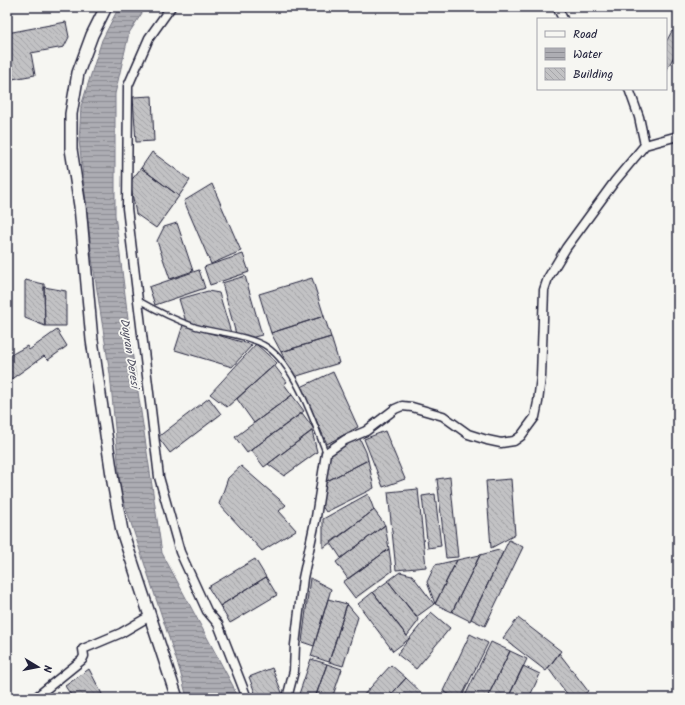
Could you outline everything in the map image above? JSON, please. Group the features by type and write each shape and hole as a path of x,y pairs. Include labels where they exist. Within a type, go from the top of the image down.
{"street":[{"path":"106,7 92,35 78,72 71,114 71,149 80,206 92,340 113,482 122,531 177,698"},
{"path":"171,7 150,38 128,86 127,208 159,477 180,552 207,611 218,624 247,698"},
{"path":"559,7 559,11 562,18"},
{"path":"628,90 639,117 644,145"},
{"path":"288,698 294,670 295,644 304,578 316,517 326,453 345,440 366,431 395,409 402,406 412,407 443,416 468,434 487,440 501,443 514,441 521,436 535,417 538,402 541,377 544,290 548,278 566,248 615,181 644,145 678,136"},
{"path":"35,698 82,660 84,656 83,649 121,633 150,616"}],"lane":[{"path":"138,300 162,314 197,327 249,340 266,346 294,380 307,405 326,453"}],"water":[{"name":"Doyran Deresi","path":"119,7 146,7 129,33 115,94 115,215 133,358 162,553 233,686 237,698 187,698 180,671 121,493 110,374 92,258 79,140 81,106 102,40"}],"building":[{"path":"66,22 69,37 64,47 31,53 35,75 7,80 7,33"},
{"path":"672,31 678,34 678,49 667,69 667,40"},
{"path":"152,96 154,141 136,142 133,97"},
{"path":"152,152 190,180 179,196 141,168"},
{"path":"141,168 179,196 156,228 136,214 130,182"},
{"path":"212,184 241,251 211,264 184,201"},
{"path":"177,223 193,271 170,279 157,241 164,227"},
{"path":"243,254 249,272 210,285 204,267"},
{"path":"199,270 205,288 155,305 149,287"},
{"path":"245,276 262,335 250,338 236,334 222,283"},
{"path":"312,278 324,316 271,333 259,294"},
{"path":"25,280 44,284 45,326 25,318"},
{"path":"44,287 66,291 66,326 45,326"},
{"path":"208,291 219,293 231,333 186,322 179,299"},
{"path":"324,316 331,337 281,352 271,333"},
{"path":"183,325 252,345 232,367 175,350"},
{"path":"57,330 67,346 48,360 44,356 10,380 7,376 7,357 27,346 29,350"},
{"path":"331,337 339,363 294,377 281,352"},
{"path":"256,344 277,363 227,407 210,394"},
{"path":"274,365 287,382 284,384 292,395 254,423 237,399"},
{"path":"333,372 358,427 327,444 301,387"},
{"path":"292,395 304,411 247,453 235,437"},
{"path":"209,398 221,414 170,453 158,437"},
{"path":"302,413 314,429 264,467 251,450"},
{"path":"312,431 317,452 284,476 268,464"},
{"path":"385,431 405,479 383,487 364,439"},
{"path":"359,437 368,460 325,482 328,457 334,451"},
{"path":"368,460 374,488 326,512 322,506 325,482"},
{"path":"241,466 286,505 279,511 296,530 262,551 219,504 228,478"},
{"path":"450,477 458,557 446,558 437,479"},
{"path":"511,479 515,535 491,548 486,481"},
{"path":"418,489 426,567 396,570 388,492"},
{"path":"368,494 374,510 323,548 323,519"},
{"path":"435,494 441,546 428,548 422,496"},
{"path":"374,510 385,525 341,558 331,543"},
{"path":"385,525 389,549 348,579 336,562"},
{"path":"509,540 523,547 485,626 471,619"},
{"path":"389,549 392,571 355,598 343,582"},
{"path":"499,550 503,552 470,621 452,612 480,555"},
{"path":"480,555 452,612 435,604 457,560"},
{"path":"255,559 266,577 220,606 208,587"},
{"path":"457,560 435,604 427,582 435,565"},
{"path":"400,572 412,575 434,604 416,617 388,581"},
{"path":"266,577 277,595 230,623 220,606"},
{"path":"310,578 331,589 314,646 302,642"},
{"path":"388,581 419,620 407,636 373,592"},
{"path":"373,592 409,639 393,651 358,604"},
{"path":"328,599 347,604 329,662 311,656"},
{"path":"347,604 358,617 343,666 329,662"},
{"path":"431,612 450,628 416,669 397,654"},
{"path":"518,618 561,651 546,671 503,638"},
{"path":"470,634 488,643 461,698 456,698 443,691"},
{"path":"491,642 510,651 487,698 464,698"},
{"path":"510,651 527,659 508,698 487,698"},
{"path":"559,653 588,691 580,698 570,698 548,668"},
{"path":"311,659 327,664 315,698 298,697"},
{"path":"327,664 342,669 332,698 315,698"},
{"path":"391,665 406,678 388,698 361,698"},
{"path":"523,666 540,674 529,698 508,698"},
{"path":"272,668 283,695 282,698 257,698 249,677"},
{"path":"89,669 104,698 73,698 65,686"},
{"path":"406,678 424,695 421,698 388,698"}]}
